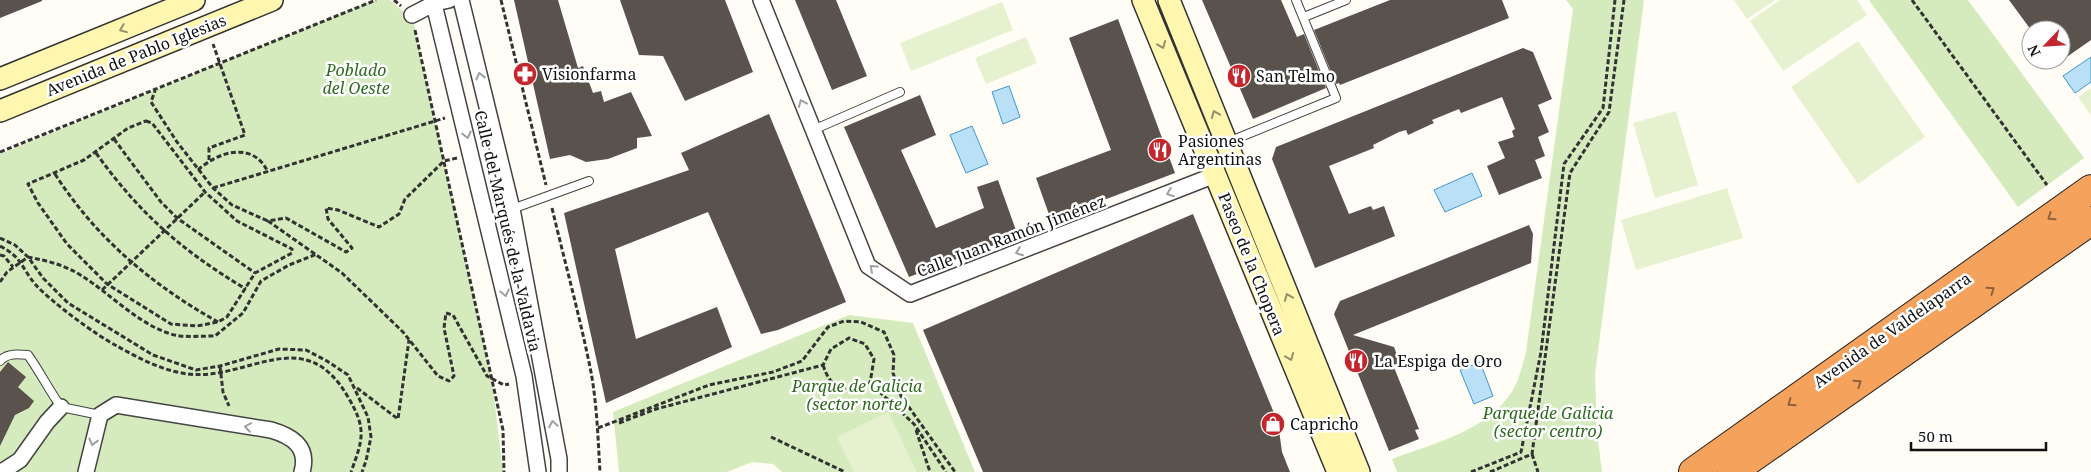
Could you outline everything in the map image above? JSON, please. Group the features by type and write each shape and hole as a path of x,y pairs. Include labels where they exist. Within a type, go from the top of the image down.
{"highway":[{"name":"Avenida de Valdelaparra","path":"1693,472 2091,189"},
{"name":"Avenida de Valdelaparra","path":"1732,472 2091,220"}],"main road":[{"name":"Avenida de Pablo Iglesias","path":"0,79 166,5 194,0"},
{"name":"Avenida de Pablo Iglesias","path":"0,111 272,0"},
{"name":"Paseo de la Chopera","path":"1143,0 1338,472"},
{"name":"Paseo de la Chopera","path":"1169,0 1359,472"}],"street":[{"name":"Calle del Marqués de la Valdavia","path":"461,0 512,209 546,383 559,459 559,472"},
{"name":"Calle Juan Ramón Jiménez","path":"761,0 868,266 910,294 1215,175"},
{"path":"412,15 439,1"},
{"name":"Calle del Marqués de la Valdavia","path":"439,1 462,113 526,382 538,472"},
{"path":"86,472 100,414 116,405 230,424 271,426 290,430 303,453 302,472"},
{"path":"0,471 20,460 47,422 61,407"}],"lane":[{"path":"1226,143 1336,98 1296,0"},
{"path":"1304,17 1346,0"},
{"path":"813,130 900,92"},
{"path":"512,209 589,181"},
{"path":"0,361 13,354 28,355 61,407 100,414"}],"path":[{"path":"0,152 376,0"},
{"path":"394,0 412,15 503,430 504,472"},
{"path":"501,0 564,254 591,375 598,428 600,472"},
{"path":"1471,472 1521,452 1541,352 1564,164 1603,108 1615,0"},
{"path":"1538,472 1532,454 1570,173 1609,112 1624,0"},
{"path":"1912,0 2046,185"},
{"path":"207,27 245,136 209,148 209,160"},
{"path":"157,87 151,102 198,170 213,188 232,205 268,221 317,254 354,284 410,340 438,376 449,381 454,376 444,328 446,313 453,315 487,376 492,381 504,385 526,382"},
{"path":"213,188 462,113"},
{"path":"292,249 236,221 205,192 152,123 146,121 128,128 96,153 55,174 28,184 67,244 107,284 171,324 197,326 218,322 227,317 255,273 292,253 292,249 302,244"},
{"path":"114,139 161,202 177,218 255,273"},
{"path":"198,170 209,160 227,152 248,154 263,162 268,172"},
{"path":"96,153 119,185 162,231 196,258 246,289"},
{"path":"268,221 286,218 346,252 352,248 328,219 326,208 338,210 379,228 399,214 406,199 444,161 472,154"},
{"path":"55,174 80,211 130,262 164,290 218,322"},
{"path":"102,290 205,192"},
{"path":"0,238 15,245 28,257 43,278 68,303 153,355 196,370 220,366 279,349 306,350 348,375 355,386 368,417 371,437 362,472"},
{"path":"0,246 14,252 36,284 115,346 158,366 188,374 221,372 276,357 297,358 316,364 340,384 360,418 361,446 350,472"},
{"path":"0,282 13,267 28,257 59,263 82,275 132,313 157,327 179,336 215,336 242,313 261,281 289,265 317,254"},
{"path":"0,255 4,256 13,267"},
{"path":"598,428 709,385 773,372 802,361 828,327 844,320 861,322 884,332 894,355 893,373 901,396 955,472"},
{"path":"850,338 865,344 874,359 870,382 858,392 841,389 828,380 823,365 831,348 850,338"},
{"path":"355,386 398,419 410,340"},
{"path":"620,423 656,409 823,365"},
{"path":"220,366 223,392 231,412 230,424"},
{"path":"870,382 914,424 946,472"},
{"path":"914,424 930,472"},
{"path":"771,437 845,472"},
{"path":"1490,472 1532,454"}],"green space":[{"name":"Poblado del Oeste","path":"374,0 390,0 413,20 492,380 503,472 0,472 0,154"},
{"name":"Parque de Galicia (sector centro)","path":"1566,0 1644,0 1595,374 1597,432 1602,472 1397,472 1392,459 1446,440 1480,423 1507,398 1517,382 1526,352 1573,9"},
{"path":"1734,0 1775,0 1747,19"},
{"path":"1780,0 1857,0 1867,15 1783,71 1750,21"},
{"path":"1869,0 1968,0 2084,158 2018,207"},
{"path":"1002,2 1013,30 911,71 900,43"},
{"path":"1026,37 1037,63 986,84 975,58"},
{"path":"1858,41 1925,137 1858,184 1791,87"},
{"path":"2091,88 2091,115 2078,97"},
{"path":"1676,111 1698,185 1655,198 1633,123"},
{"path":"1727,188 1743,238 1636,270 1621,220"},
{"name":"Parque de Galicia (sector norte)","path":"849,315 913,323 975,472 782,472 773,464 752,462 727,472 619,472 613,412"},
{"path":"888,412 917,472 854,472 837,437"}],"water":[{"path":"2091,57 2091,82 2075,93 2063,76"},
{"path":"1009,86 1020,117 1003,124 992,92"},
{"path":"972,126 988,164 966,173 950,135"},
{"path":"1472,173 1482,196 1445,212 1434,190"},
{"path":"1480,362 1493,396 1474,404 1460,370"}],"building":[{"path":"0,0 42,0 42,1 0,18"},
{"path":"514,0 558,0 578,68 583,66 593,93 601,91 604,102 631,92 652,136 637,138 637,148 608,159 586,162 570,155 550,159"},
{"path":"620,0 725,0 753,72 685,101 663,56 639,55"},
{"path":"795,0 836,0 867,76 832,90"},
{"path":"1202,0 1281,0 1297,37 1304,34 1326,88 1253,119"},
{"path":"1390,0 1502,0 1509,18 1340,85 1339,83 1336,84 1314,30"},
{"path":"2009,0 2091,0 2091,40 2071,54 2071,20 2024,20"},
{"path":"1118,19 1175,173 1051,220 1036,178 1111,150 1069,38"},
{"path":"1523,48 1533,52 1552,99 1538,105 1549,132 1538,137 1545,156 1535,160 1542,178 1499,195 1487,166 1505,158 1498,142 1514,137 1512,131 1515,129 1502,97 1461,113 1459,109 1432,120 1434,123 1408,135 1406,130 1399,132 1373,145 1374,148 1329,166 1349,214 1371,206 1373,210 1384,206 1395,236 1315,268 1272,159 1276,147"},
{"path":"920,95 936,135 901,150 936,228 984,208 977,187 998,180 1018,236 909,277 844,127"},
{"path":"769,114 846,302 778,330 761,334 708,212 615,249 636,339 717,307 732,347 606,403 564,213 689,170 681,153"},
{"path":"1193,214 1278,423 1282,452 1290,472 983,472 923,330"},
{"path":"1529,225 1533,234 1531,263 1353,335 1394,347 1400,363 1393,365 1419,429 1415,430 1419,439 1389,451 1334,314 1340,301"},
{"path":"8,362 26,377 18,387 34,401 29,408 15,415 0,446 0,372"}],"place":[{"name":"Visionfarma","path":"525,74"},
{"name":"San Telmo","path":"1239,76"},
{"name":"Pasiones Argentinas","path":"1160,150"},
{"name":"La Espiga de Oro","path":"1356,361"},
{"name":"Capricho","path":"1273,424"}]}
